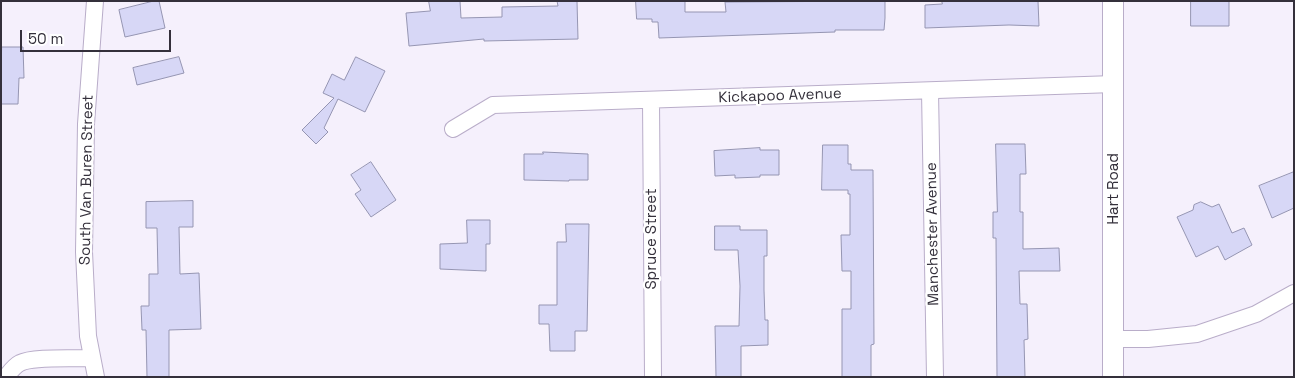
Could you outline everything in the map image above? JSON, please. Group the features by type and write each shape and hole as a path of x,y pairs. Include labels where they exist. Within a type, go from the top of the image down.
{"street":[{"name":"South Van Buren Street","path":"95,1 86,124 84,252 88,336 96,377"},
{"name":"Hart Road","path":"1113,1 1113,377"},
{"name":"Kickapoo Avenue","path":"453,129 493,105 1114,84"},
{"name":"Manchester Avenue","path":"930,91 935,377"},
{"name":"Spruce Street","path":"651,100 652,377"},
{"path":"1113,339 1148,339 1197,334 1256,314 1294,293"},
{"path":"6,377 20,362 92,358"}],"building":[{"path":"159,1 165,28 125,37 119,10"},
{"path":"429,1 460,1 461,18 502,17 502,7 558,6 557,1 577,1 578,39 484,41 484,39 409,46 406,13 430,11"},
{"path":"636,1 685,1 685,12 726,12 725,2 885,1 884,30 835,30 835,32 659,38 658,22 652,22 652,19 637,19"},
{"path":"942,1 1038,1 1039,26 1009,25 925,28 925,5 942,4"},
{"path":"1191,1 1229,1 1229,26 1191,26"},
{"path":"2,47 23,47 24,78 19,78 18,104 1,104"},
{"path":"179,57 184,73 137,85 133,68"},
{"path":"356,57 385,71 365,112 338,99 324,128 328,132 316,144 302,130 334,98 323,93 332,74 344,80"},
{"path":"996,144 1025,144 1026,174 1020,174 1020,212 1023,212 1023,249 1059,248 1060,271 1019,271 1020,304 1027,304 1028,339 1024,340 1025,377 997,377 996,238 993,238 993,212 997,212"},
{"path":"823,145 848,145 848,164 851,164 851,170 873,170 874,344 871,345 871,377 842,377 842,309 851,309 851,271 842,271 841,235 850,235 850,194 848,194 848,190 822,190"},
{"path":"760,148 760,150 779,150 779,175 735,178 735,175 715,176 714,151"},
{"path":"543,152 588,154 588,180 524,180 524,154 543,154"},
{"path":"371,162 396,200 371,217 355,194 361,190 351,175"},
{"path":"1294,172 1294,208 1272,218 1259,186"},
{"path":"193,201 193,227 179,227 180,274 199,273 201,329 169,330 169,377 147,377 146,330 142,330 141,306 149,306 149,274 158,274 157,228 146,228 146,202"},
{"path":"1201,202 1212,207 1219,204 1232,233 1244,228 1252,245 1225,260 1218,246 1196,257 1177,217 1193,210 1194,205"},
{"path":"467,220 490,220 490,244 486,244 486,271 440,269 440,244 467,243"},
{"path":"566,224 589,224 587,331 575,331 575,351 550,351 549,324 539,324 539,305 557,305 557,242 566,242"},
{"path":"715,226 740,226 740,230 767,230 767,256 764,256 764,290 765,320 768,320 768,345 741,346 741,377 716,377 715,326 739,326 740,286 738,250 715,250"}]}
